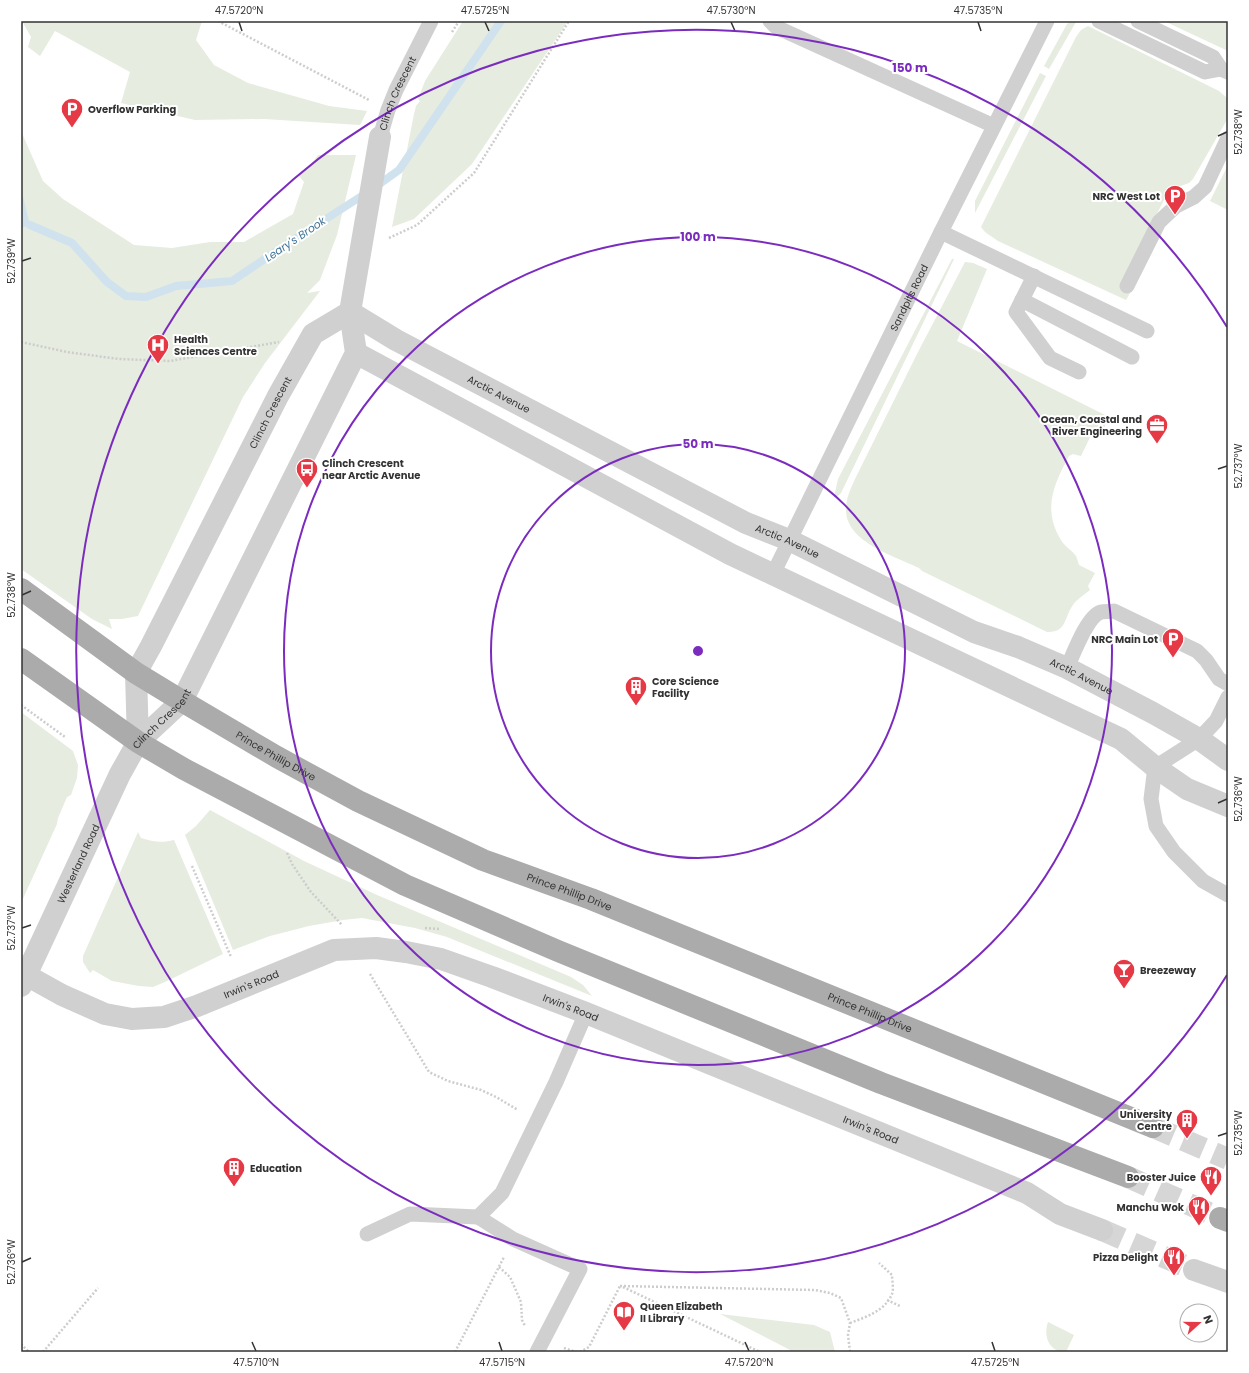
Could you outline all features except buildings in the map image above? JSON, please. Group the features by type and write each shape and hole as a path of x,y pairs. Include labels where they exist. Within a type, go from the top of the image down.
{"main road":[{"name":"Prince Phillip Drive","path":"21,589 136,673 277,757 358,801 482,860 591,899 1153,1127"},
{"path":"21,658 138,742 184,769 405,885 558,951 880,1083 1128,1177"}],"street":[{"name":"Clinch Crescent","path":"138,742 182,701 356,353 350,312 380,138"},
{"name":"Clinch Crescent","path":"138,742 136,673 278,396 313,334 350,312"},
{"name":"Arctic Avenue","path":"350,312 396,340 739,519 789,540 974,632 1018,647 1066,668 1153,713 1199,739 1228,760"},
{"path":"356,353 730,554 1121,739 1155,767 1187,789 1228,806"},
{"name":"Westerland Road","path":"24,981 120,774 138,742"},
{"name":"Irwin's Road","path":"24,981 105,1014 132,1019 164,1017 196,1006 334,950 376,948 441,959 586,1013 1027,1193 1060,1214 1102,1230"},
{"path":"1194,1270 1228,1282"}],"lane":[{"name":"Clinch Crescent","path":"380,138 388,110 396,90 431,21"},
{"path":"770,21 776,26 994,126"},
{"name":"Sandpits Road","path":"773,574 941,232 1047,21"},
{"path":"1099,21 1205,72 1225,71"},
{"path":"1138,21 1213,57 1225,71"},
{"path":"1127,286 1160,222 1176,206 1194,197 1205,187 1228,138"},
{"path":"941,232 1147,331"},
{"path":"1034,276 1016,312 1050,358 1079,372"},
{"path":"1022,300 1132,357"},
{"path":"1066,668 1092,618 1101,612 1114,611 1197,652 1206,660 1219,679 1228,684"},
{"path":"1228,697 1216,721 1199,739 1155,767 1151,799 1156,826 1174,852 1203,881 1228,895"},
{"path":"478,1217 502,1193 556,1082 586,1013"},
{"path":"367,1234 410,1214 478,1217 512,1239 580,1269 537,1352"}],"path":[{"path":"218,21 388,110"},
{"path":"385,239 417,225 474,172 569,21"},
{"path":"21,342 67,352 119,359 170,361 262,346 285,340"},
{"path":"21,705 64,737"},
{"path":"286,850 292,864 312,892 343,926"},
{"path":"192,866 231,956"},
{"path":"368,970 429,1072 448,1081 481,1090 496,1097 520,1112"},
{"path":"455,1352 512,1239"},
{"path":"850,1323 873,1315 892,1294 892,1275 879,1263"},
{"path":"620,1286 815,1290 830,1293 841,1298 850,1323 848,1335 850,1352"},
{"path":"580,1352 589,1347 620,1286"},
{"path":"620,1286 760,1352"},
{"path":"43,1352 98,1288"},
{"path":"888,1300 900,1306"},
{"path":"21,1344 29,1352"}],"shaded area":[{"path":"22,21 202,21 196,40 214,65 248,83 329,106 367,111 360,125 264,119 195,120 121,103 130,72 55,31 40,56 28,47 31,37"},
{"path":"463,21 568,21 472,164 414,219 392,227 414,114 416,106 420,101 418,99 425,81"},
{"path":"1164,21 1228,21 1228,51"},
{"path":"1070,22 1076,22 1049,69 1044,66 1067,24"},
{"path":"1088,26 1219,91 1228,100 1228,118 1193,179 1189,183 1172,189 1167,194 1122,283 1133,288 1126,300 998,241 985,232 981,227 1076,37 1081,30"},
{"path":"1040,73 1046,76 975,213 975,201"},
{"path":"21,131 43,181 63,199 134,245 172,248 210,242 244,242 293,214 304,182 299,176 310,166 318,155 356,155 337,235 320,280 307,293 320,291 265,363 243,397 138,616 122,619 109,619 112,629 92,619 21,569"},
{"path":"1228,165 1228,210 1210,201"},
{"path":"952,259 954,259 841,493 834,497 838,479"},
{"path":"965,262 973,263 987,269 957,341 1109,417 1101,435 1093,431 1081,456 1073,454 1069,456 1052,497 1052,518 1055,529 1066,547 1076,556 1079,565 1095,573 1088,586 1090,590 1075,603 1062,627 1053,632 1047,632 922,571 919,568 885,553 862,539 848,521 846,509 847,501 855,479 917,354"},
{"path":"21,712 73,751 78,765 77,778 71,795 67,797 57,824 21,903"},
{"path":"210,810 304,861 377,895 571,977 583,985 592,996 447,937 415,928 362,918 309,926 270,936 233,950 185,835 196,826"},
{"path":"138,832 141,838 158,842 174,840 223,954 153,987 112,981 93,970 90,973 83,962 83,956"},
{"path":"720,1314 814,1325 830,1332 835,1352 794,1352"},
{"path":"1048,1322 1074,1335 1066,1352 1055,1349 1049,1342 1046,1333"}],"water":[{"path":"21,189 30,225 21,228"}],"waterway":[{"name":"Leary's Brook","path":"30,225 72,243 107,282 126,296 146,297 176,286 232,281 399,170 501,21"}],"tunnel":[{"path":"1153,1127 1228,1159"},
{"path":"1128,1177 1220,1218"},
{"path":"1102,1230 1194,1270"}],"place":[{"name":"Overflow Parking","path":"72,128"},
{"name":"NRC West Lot","path":"1175,216"},
{"name":"Health Sciences Centre","path":"158,364"},
{"name":"Ocean, Coastal and River Engineering","path":"1157,444"},
{"name":"Clinch Crescent near Arctic Avenue","path":"307,488"},
{"name":"NRC Main Lot","path":"1173,658"},
{"name":"Core Science Facility","path":"636,706"},
{"name":"Breezeway","path":"1124,990"},
{"name":"University Centre","path":"1187,1140"},
{"name":"Education","path":"234,1188"},
{"name":"Booster Juice","path":"1211,1196"},
{"name":"Manchu Wok","path":"1199,1226"},
{"name":"Pizza Delight","path":"1174,1276"},
{"name":"Queen Elizabeth II Library","path":"624,1332"}]}
